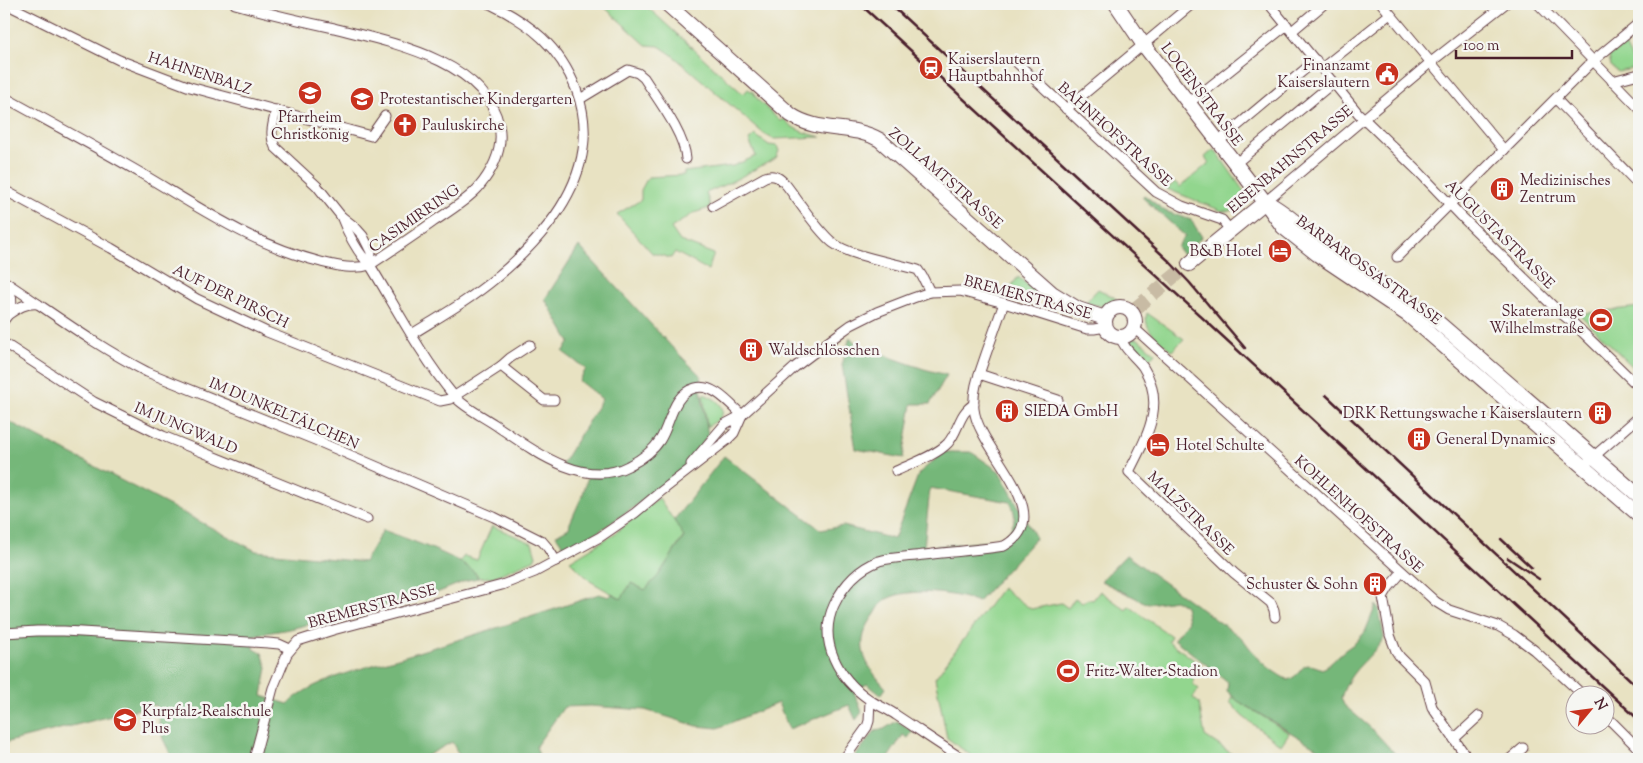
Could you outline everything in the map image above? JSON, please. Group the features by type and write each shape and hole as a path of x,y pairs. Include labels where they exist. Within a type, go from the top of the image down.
{"main road":[{"name":"ZOLLAMTSTRASSE","path":"667,4 791,115 810,124 861,131 880,140 1052,293 1106,323"},
{"name":"LOGENSTRASSE","path":"1116,4 1144,44 1265,202"},
{"name":"EISENBAHNSTRASSE","path":"1189,264 1265,202"},
{"name":"BARBAROSSASTRASSE","path":"1265,202 1283,227 1317,254 1408,315 1639,515"},
{"name":"BARBAROSSASTRASSE","path":"1265,202 1283,212 1328,249 1417,306 1639,496"},
{"path":"1230,230 1241,229 1258,220 1266,219 1283,227"},
{"path":"1116,307 1134,310 1133,327 1129,333 1120,336 1110,332 1106,323 1109,311 1116,307"}],"street":[{"name":"HAHNENBALZ","path":"6,4 119,60 190,87 371,136 386,116"},
{"name":"CASIMIRRING","path":"4,97 260,242 288,253 330,264 359,268 370,265 464,201 486,177 496,159 500,142 498,122 491,104 477,86 458,71 418,52 368,36 235,4"},
{"path":"412,334 454,308 496,278 525,251 555,215 566,198 576,179 583,154 584,123 580,98 565,66 554,50 536,31 490,4"},
{"path":"1066,109 1192,4"},
{"name":"AUGUSTASTRASSE","path":"1269,4 1364,118 1551,305 1573,323 1639,387"},
{"path":"1189,103 1324,4"},
{"path":"1382,4 1504,150"},
{"name":"EISENBAHNSTRASSE","path":"1265,202 1431,62 1505,4"},
{"path":"1538,4 1639,108"},
{"path":"1322,68 1390,14"},
{"path":"1397,257 1593,62 1639,23"},
{"path":"1218,142 1316,60"},
{"name":"BAHNHOFSTRASSE","path":"1015,61 1156,192 1182,206 1222,220 1230,230"},
{"path":"580,98 628,70 638,73 644,78 682,139 686,159"},
{"path":"1612,81 1639,74"},
{"path":"1235,164 1334,82"},
{"path":"1556,100 1639,185"},
{"path":"276,110 271,138 276,147 316,186 341,216 347,233 362,257 370,265 412,334 455,396 532,449 576,470 600,474 626,468 639,460 660,440 678,400 683,394 696,388 703,387 716,392 742,415"},
{"path":"713,206 765,177 774,176 781,179 822,232 834,244 849,251 918,270 930,292"},
{"name":"AUF DER PIRSCH","path":"4,190 111,248 197,298 267,332 440,401 447,401 455,396"},
{"path":"4,281 12,297 6,317"},
{"name":"IM DUNKELTÄLCHEN","path":"4,281 85,336 147,372 315,440 494,517 542,541 556,562"},
{"name":"BREMERSTRASSE","path":"687,471 725,424 742,415 795,368 851,325 890,306 930,292 960,291 1004,302 1087,328 1094,329 1106,323"},
{"path":"963,759 892,712 870,701 847,680 837,667 830,650 828,630 832,610 840,593 867,566 899,557 1004,546 1016,537 1022,528 1025,513 1023,504 1018,492 980,429 976,420 974,404 976,384 1004,302"},
{"path":"6,317 22,306 40,304"},
{"name":"KOHLENHOFSTRASSE","path":"1133,327 1436,602 1449,610 1498,626 1514,635 1534,650 1573,686"},
{"name":"MALZSTRASSE","path":"1120,336 1122,344 1144,369 1151,384 1154,398 1152,422 1128,472 1234,573 1271,603 1274,617"},
{"name":"IM JUNGWALD","path":"4,344 94,402 135,423 367,519"},
{"path":"455,396 530,345"},
{"path":"501,366 544,400 554,400"},
{"path":"980,374 1058,400"},
{"path":"896,471 933,453 946,444 953,435 966,409 974,404"},
{"name":"BREMERSTRASSE","path":"290,649 298,641 332,630 509,583 556,562 600,537 635,513 708,456 734,433 742,415"},
{"path":"1583,466 1639,417"},
{"path":"1402,572 1389,587 1383,598 1390,635 1400,657 1425,682 1432,707 1468,759"},
{"path":"4,633 38,630 101,633 280,644 290,649 273,688 254,759"},
{"path":"844,759 867,727 870,701"},
{"path":"1454,739 1479,716"},
{"path":"1616,726 1639,749"},
{"path":"1510,759 1523,748"}],"green space":[{"path":"601,4 644,4 743,94 748,89 780,121 784,119 796,129 821,137 773,139 764,134 671,54 659,46 646,45"},
{"path":"1625,45 1636,68 1618,72 1611,66 1609,56"},
{"path":"755,135 769,145 777,146 779,151 776,158 706,193 710,205 709,208 694,213 671,228 680,241 714,254 708,270 675,252 671,258 652,253 617,214 641,200 641,190 648,177 684,175 684,172 733,166 756,156 749,140"},
{"path":"1213,150 1216,151 1245,193 1245,202 1235,210 1222,211 1167,189 1175,182 1180,187 1209,163 1205,157"},
{"path":"1144,195 1165,211 1191,220 1202,237 1183,255 1177,247 1185,236 1142,197"},
{"path":"579,246 701,376 701,391 708,435 688,464 633,508 589,538 571,547 564,547 556,535 569,528 588,476 561,466 602,399 579,381 586,369 563,352 570,342 545,299"},
{"path":"1018,277 1034,290 1033,298 1028,301 1006,293"},
{"path":"1098,289 1117,300 1103,306 1085,303"},
{"path":"1639,307 1639,373 1579,314"},
{"path":"1147,313 1184,339 1172,351 1150,330 1147,325"},
{"path":"850,337 858,346 947,375 930,404 912,404 903,458 856,449 842,365"},
{"path":"1138,339 1155,353 1147,362 1130,344 1130,340"},
{"path":"703,394 718,402 723,413 721,417 707,427"},
{"path":"4,419 256,551 364,562 383,530 451,557 473,571 478,578 439,592 290,629 254,635 254,649 262,653 267,667 262,696 288,704 314,686 349,672 403,657 599,594 609,597 612,594 621,599 631,583 645,590 658,576 684,537 674,520 724,456 821,530 843,526 894,539 919,473 944,452 971,452 999,471 1036,538 978,602 957,596 919,592 896,595 883,601 868,625 863,644 867,662 886,688 881,695 867,684 854,692 862,712 856,720 849,705 789,729 778,703 718,728 697,726 645,710 590,706 564,707 536,746 540,759 461,759 452,742 421,759 173,759 163,739 155,705 4,743","holes":["930,488 1010,502 1013,508 1014,522 1003,540 924,547"]},
{"path":"659,498 684,536 658,576 645,590 631,583 621,599 590,581 570,561 614,534"},
{"path":"492,526 532,543 536,556 534,560 493,577 478,578 477,574 460,561 464,556 477,560"},
{"path":"1126,555 1243,639 1262,662 1288,680 1298,674 1305,666 1324,668 1355,643 1365,632 1376,605 1379,609 1384,638 1349,679 1341,698 1344,705 1372,729 1400,759 1335,759 1238,701 1227,691 1228,682 1174,639 1188,621 1185,606 1175,600 1148,604 1101,581"},
{"name":"Fritz-Walter-Stadion","path":"1002,588 1031,609 1061,603 1068,608 1075,598 1082,603 1088,599 1093,600 1100,591 1126,610 1129,606 1171,636 1168,641 1201,665 1192,676 1193,684 1199,689 1193,698 1199,703 1205,736 1235,756 1233,759 976,759 947,738 935,678"},
{"path":"1232,696 1289,733 1281,745 1242,716 1230,702"},
{"path":"897,721 913,731 908,738 903,735 887,759 853,759 875,731 884,729"}],"tunnel":[{"path":"1136,308 1189,264"}],"railway":[{"path":"860,4 1639,720"},
{"path":"890,4 1169,261 1245,348"},
{"path":"1326,395 1639,688"},
{"path":"1501,539 1532,568"},
{"path":"1508,558 1539,579"}],"place":[{"name":"Kaiserslautern Hauptbahnhof","path":"931,68"},
{"name":"Finanzamt Kaiserslautern","path":"1387,74"},
{"name":"Pfarrheim Christkönig","path":"310,93"},
{"name":"Protestantischer Kindergarten","path":"362,99"},
{"name":"Pauluskirche","path":"405,125"},
{"name":"Medizinisches Zentrum","path":"1502,189"},
{"name":"B&B Hotel","path":"1280,251"},
{"name":"Skateranlage Wilhelmstraße","path":"1601,320"},
{"name":"Waldschlösschen","path":"751,350"},
{"name":"SIEDA GmbH","path":"1007,411"},
{"name":"DRK Rettungswache 1 Kaiserslautern","path":"1600,413"},
{"name":"General Dynamics","path":"1419,439"},
{"name":"Hotel Schulte","path":"1158,445"},
{"name":"Schuster & Sohn","path":"1375,584"},
{"name":"Fritz-Walter-Stadion","path":"1068,671"},
{"name":"Kurpfalz-Realschule Plus","path":"125,720"}]}
